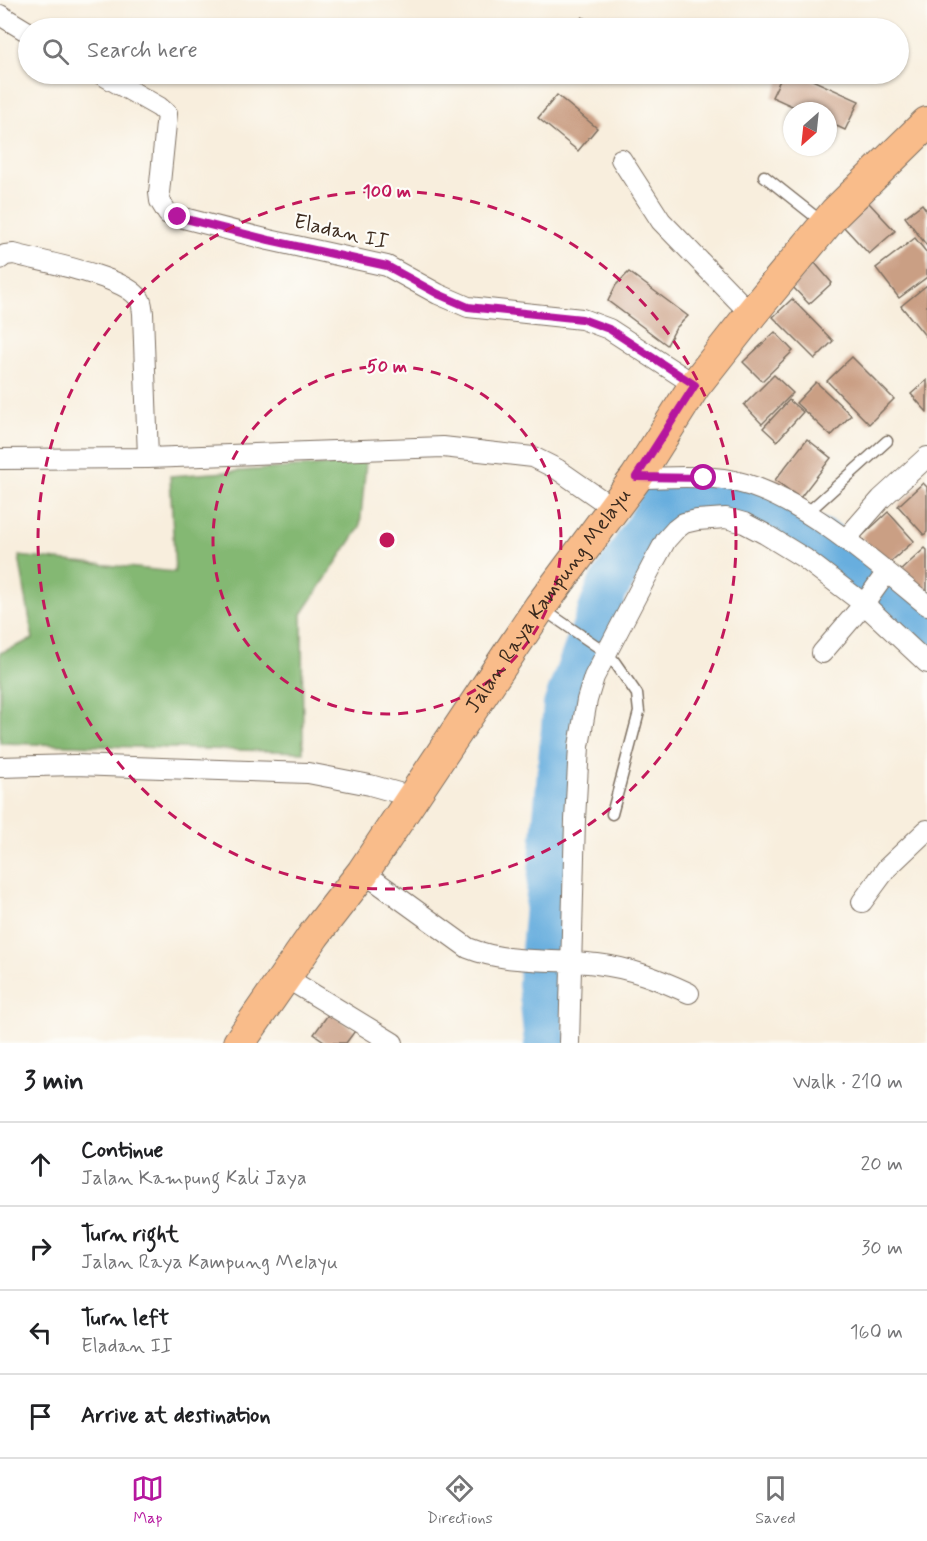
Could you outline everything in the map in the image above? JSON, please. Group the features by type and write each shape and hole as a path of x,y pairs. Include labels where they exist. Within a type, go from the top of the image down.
{"main road":[{"name":"Jalan Raya Kampung Melayu","path":"239,1043 314,935 363,872 413,797 551,615 613,508 636,477 695,385 825,224 927,123"}],"street":[{"path":"0,15 18,26"},
{"name":"Eladan II","path":"119,84 167,114 159,193 160,201 168,214 269,240 387,266 438,294 468,307 582,319 609,329 695,385"},
{"path":"621,159 661,221 751,314"},
{"path":"0,260 6,255 14,254 104,278 130,289 139,297 143,313 148,458"},
{"path":"0,459 148,458 443,447 533,457 544,461 613,508"},
{"path":"846,539 882,499 927,457"},
{"path":"636,477 722,478 764,491 807,513 846,539 874,591 927,663"},
{"path":"569,1043 568,962 575,820 579,746 587,699 604,652 666,540 684,523 726,518 751,527 804,558 874,591 927,605"},
{"path":"822,653 874,591"},
{"path":"0,767 75,765 308,773 370,785 413,797"},
{"path":"862,902 887,868 927,830"},
{"path":"363,872 468,948 484,954 534,961 597,964 644,973 689,993"},
{"path":"285,977 393,1043"}],"lane":[{"path":"764,176 825,224"},
{"path":"807,513 887,441"},
{"path":"551,615 614,661 637,694 639,712 612,814"}],"green space":[{"path":"366,462 360,527 302,614 303,752 0,743 0,653 33,639 19,556 175,572 170,476"}],"building":[{"path":"778,84 821,84 859,101 845,130 837,126 837,102 783,102 772,97"},
{"path":"557,95 597,128 578,151 538,118"},
{"path":"869,203 895,231 869,254 843,226"},
{"path":"922,204 927,211 927,246 905,217"},
{"path":"915,238 927,253 927,277 899,298 876,268"},
{"path":"815,263 832,283 809,304 791,285"},
{"path":"629,272 688,316 676,328 667,345 608,301 616,285"},
{"path":"927,285 927,338 901,306"},
{"path":"792,299 833,341 815,359 773,317"},
{"path":"775,332 793,351 762,381 743,362"},
{"path":"852,357 894,399 869,424 827,381"},
{"path":"774,375 793,393 762,424 744,405"},
{"path":"927,380 927,412 911,394"},
{"path":"816,382 851,415 831,436 796,403"},
{"path":"789,400 803,412 777,441 763,428"},
{"path":"807,439 831,458 800,498 775,480"},
{"path":"923,483 927,487 927,532 924,535 898,506"},
{"path":"888,512 914,541 887,565 861,537"},
{"path":"925,548 927,550 927,602 899,572"},
{"path":"330,1012 355,1031 346,1043 327,1043 314,1034"}],"waterway":[{"path":"545,1043 539,984 564,706 607,589 662,502 708,493 827,542 927,635"}],"route":[{"path":"178,217 387,266 438,294 468,307 582,319 609,329 695,385 636,477 704,478"}]}
